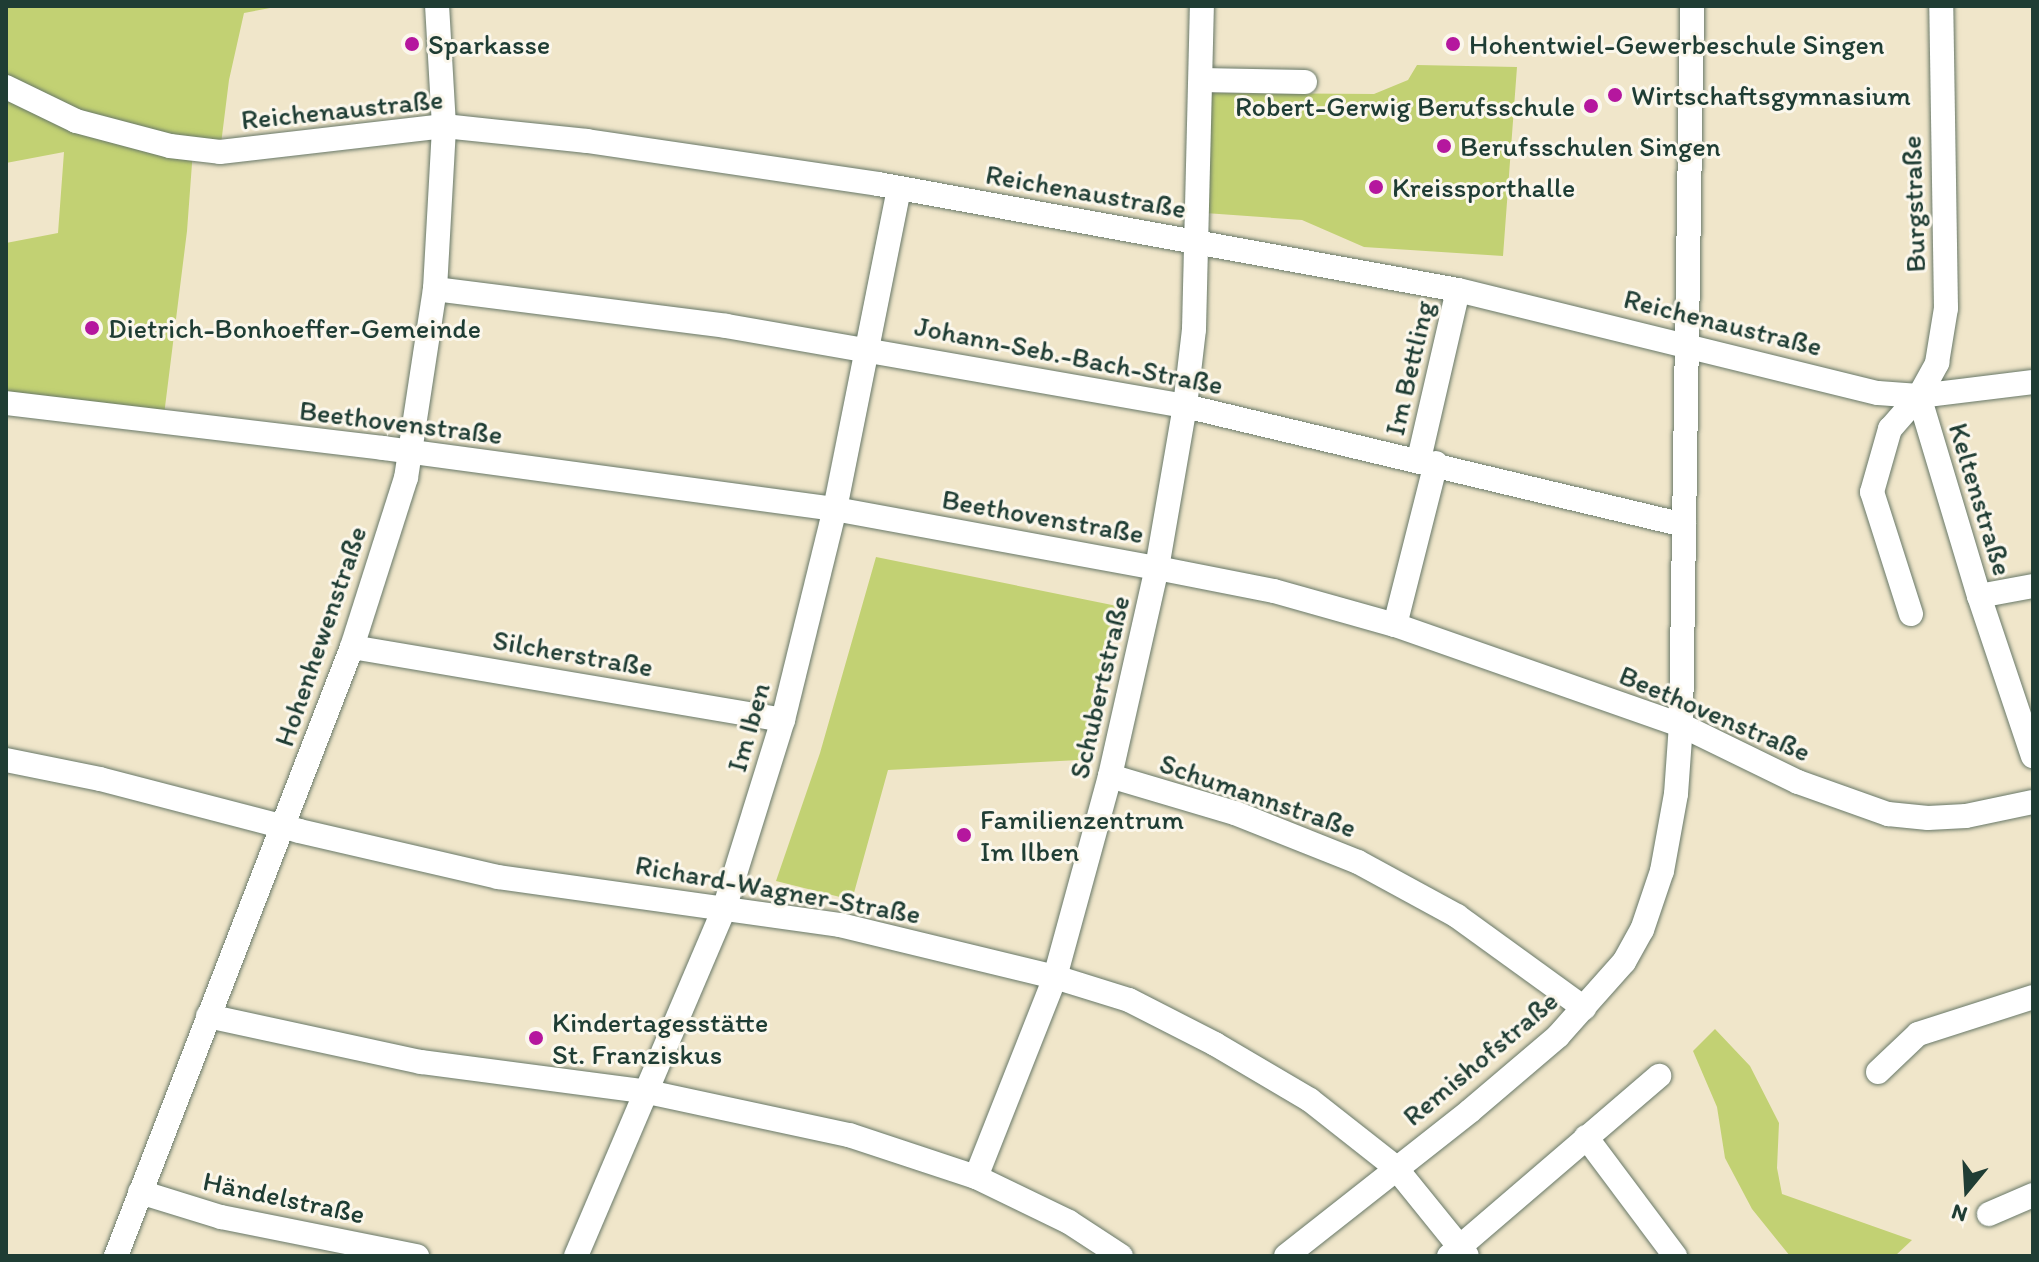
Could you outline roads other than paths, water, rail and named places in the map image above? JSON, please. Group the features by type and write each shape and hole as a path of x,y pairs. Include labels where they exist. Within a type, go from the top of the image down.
{"street":[{"name":"Hohenhewenstraße","path":"116,1256 352,647 412,452 435,289 444,126 437,6"},
{"name":"Schubertstraße","path":"976,1177 1055,977 1110,776 1157,568 1185,406 1194,329 1202,6"},
{"name":"Remishofstraße","path":"1286,1256 1395,1167 1470,1111 1558,1036 1624,962 1653,899 1662,871 1676,794 1681,725 1692,6"},
{"name":"Burgstraße","path":"1919,396 1937,363 1946,308 1941,6"},
{"path":"1201,80 1305,82"},
{"name":"Reichenaustraße","path":"6,87 44,108 96,127 170,146 220,152 444,126 600,142 899,189 1458,290 1878,393 1919,396 2033,382"},
{"name":"Im Iben","path":"576,1256 725,906 783,720 835,509 899,189"},
{"name":"Johann-Seb.-Bach-Straße","path":"435,289 726,326 1185,406 1427,461 1684,525"},
{"name":"Im Bettling","path":"1395,625 1458,290"},
{"path":"1911,614 1872,492 1890,429 1919,396"},
{"name":"Keltenstraße","path":"1919,396 1979,596 2033,756"},
{"name":"Beethovenstraße","path":"6,403 412,452 835,509 1274,591 1395,625 1681,725 1798,782 1888,814 1928,818 1966,816 2033,802"},
{"path":"1979,596 2033,586"},
{"name":"Silcherstraße","path":"352,647 783,720"},
{"name":"Richard-Wagner-Straße","path":"6,760 100,779 283,827 498,877 725,906 840,925 1055,977 1129,1000 1215,1044 1310,1100 1395,1167 1458,1253"},
{"name":"Schumannstraße","path":"1110,776 1235,813 1358,862 1457,916 1584,1008"},
{"path":"1878,1072 1918,1034 2033,997"},
{"path":"208,1016 421,1062 648,1092 849,1135 976,1177 1069,1222 1121,1256"},
{"path":"1458,1253 1586,1137 1659,1076"},
{"path":"1586,1137 1675,1256"},
{"name":"Händelstraße","path":"140,1192 221,1217 417,1256"},
{"path":"1989,1214 2033,1195"}],"place":[{"name":"Sparkasse","path":"412,44"},
{"name":"Hohentwiel-Gewerbeschule Singen","path":"1453,44"},
{"name":"Wirtschaftsgymnasium","path":"1615,95"},
{"name":"Robert-Gerwig Berufsschule","path":"1591,106"},
{"name":"Berufsschulen Singen","path":"1444,146"},
{"name":"Kreissporthalle","path":"1376,187"},
{"name":"Dietrich-Bonhoeffer-Gemeinde","path":"92,328"},
{"name":"Familienzentrum Im Ilben","path":"964,835"},
{"name":"Kindertagesstätte St. Franziskus","path":"536,1038"}]}
